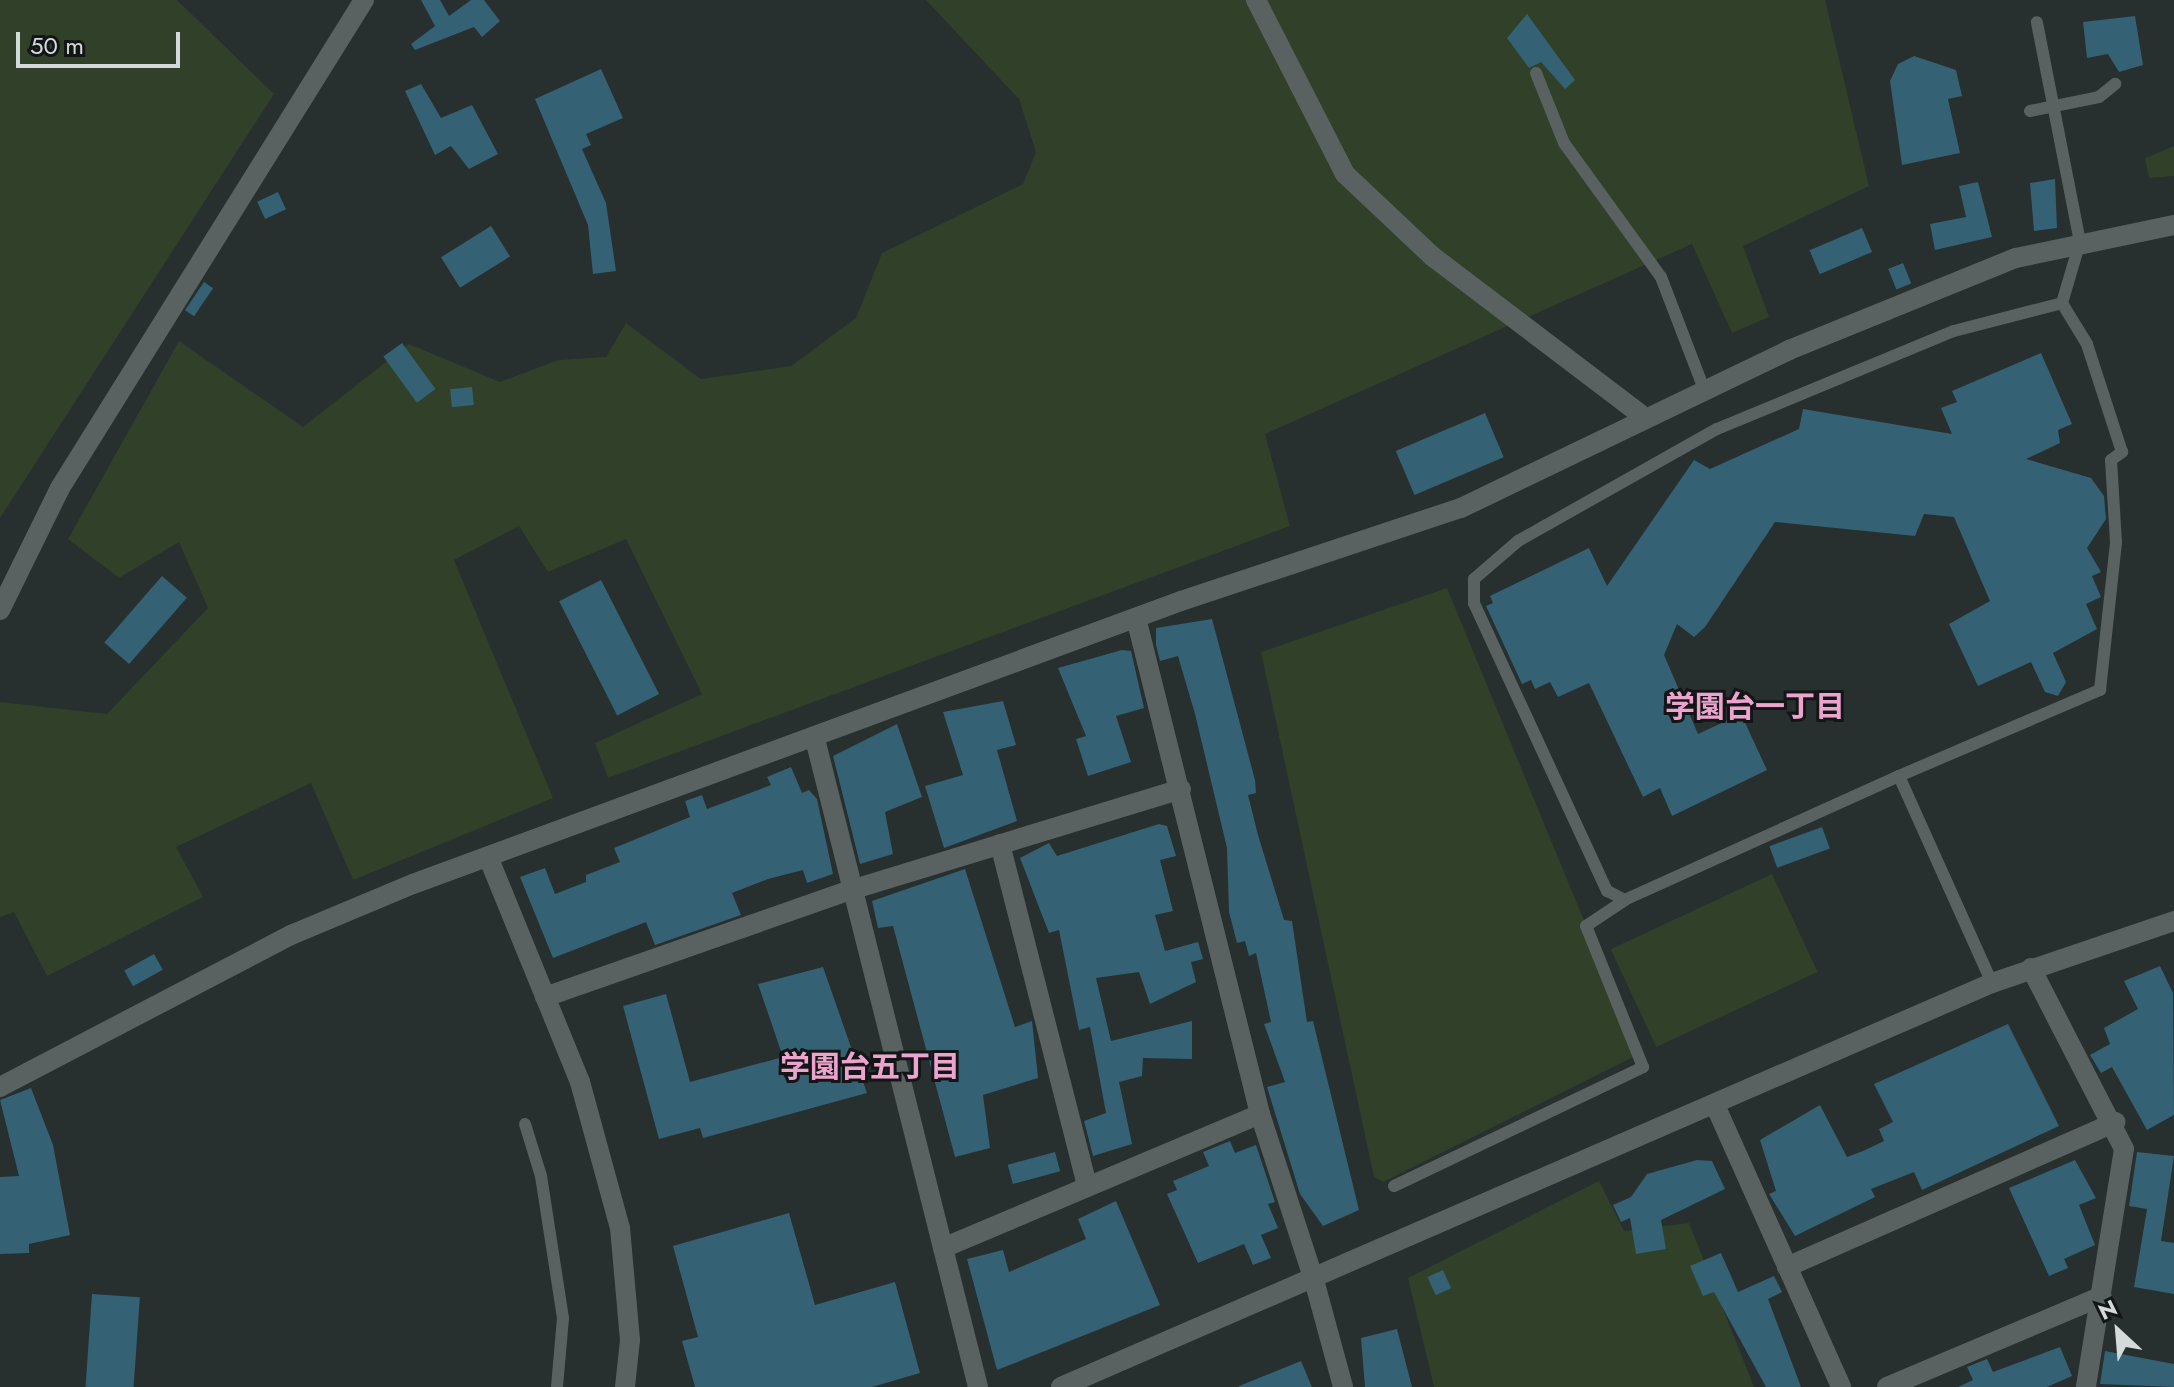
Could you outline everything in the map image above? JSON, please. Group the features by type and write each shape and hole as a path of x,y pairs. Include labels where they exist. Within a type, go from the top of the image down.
{"street":[{"path":"0,610 60,488 364,0"},
{"path":"1256,0 1345,174 1432,256 1643,416"},
{"path":"0,1087 291,935 1136,618 1461,508 1643,416 2016,258 2080,242 2174,225"},
{"path":"1136,618 1260,1114 1314,1280 1343,1387"},
{"path":"815,739 978,1387"},
{"path":"545,997 851,890 1181,789"},
{"path":"1000,844 1087,1186"},
{"path":"489,859 580,1082 620,1228 630,1340 625,1387"},
{"path":"1061,1387 1314,1280 1992,983 2174,921"},
{"path":"2031,968 2115,1122 2124,1149 2086,1387"},
{"path":"1715,1105 1841,1387"},
{"path":"943,1248 1260,1114"},
{"path":"1787,1267 2115,1122"},
{"path":"1887,1387 2102,1296"}],"lane":[{"path":"1394,1186 1643,1067 1586,926 1625,900 1899,776 2100,690 2116,542 2111,460 2122,452 2087,344 2062,303 2080,242 2037,22"},
{"path":"1536,73 1564,143 1661,277 1704,389"},
{"path":"2030,111 2099,97 2115,84"},
{"path":"1625,900 1607,891 1474,603 1484,564 1717,429 1954,331 2062,303"},
{"path":"1899,776 1992,983"},
{"path":"525,1124 541,1176 563,1318 557,1387"}],"green space":[{"path":"0,0 177,0 274,94 0,518"},
{"path":"926,0 1825,0 1869,186 1743,246 1769,317 1732,333 1692,244 1265,434 1290,526 608,778 595,743 702,694 626,539 548,572 519,526 454,560 553,798 353,880 311,783 176,847 203,897 47,976 14,912 0,917 0,702 107,714 208,608 179,542 119,578 68,539 179,341 303,427 409,344 500,382 558,360 606,357 626,323 701,379 791,366 856,318 882,253 1023,184 1036,152 1019,99"},
{"path":"2174,146 2174,176 2149,178 2145,158"},
{"path":"1447,588 1639,1054 1383,1182 1374,1177 1261,652"},
{"path":"1772,874 1818,972 1656,1047 1611,949"},
{"path":"1599,1181 1624,1231 1689,1223 1754,1387 1434,1387 1408,1278"}],"building":[{"path":"421,0 440,0 449,16 471,0 484,0 500,21 482,37 474,27 415,50 411,44 435,26"},
{"path":"1527,14 1575,80 1565,89 1541,62 1529,68 1507,38"},
{"path":"2135,16 2143,65 2119,72 2108,54 2087,58 2083,22"},
{"path":"1914,56 1956,70 1962,96 1948,99 1960,153 1902,165 1890,81 1898,64"},
{"path":"601,69 623,118 586,134 591,145 582,149 606,203 616,271 593,274 588,225 535,99"},
{"path":"421,84 441,118 472,105 498,154 469,169 451,146 435,155 405,91"},
{"path":"2055,179 2057,228 2034,231 2030,183"},
{"path":"1978,182 1992,237 1935,250 1930,224 1966,217 1959,186"},
{"path":"278,192 286,209 265,219 257,202"},
{"path":"491,226 510,257 460,288 441,257"},
{"path":"1862,228 1872,252 1820,274 1810,250"},
{"path":"1903,263 1911,283 1896,289 1888,269"},
{"path":"204,282 213,288 194,316 185,310"},
{"path":"402,343 436,389 417,403 383,357"},
{"path":"2041,353 2072,424 2058,430 2060,443 2026,459 2091,478 2104,496 2106,519 2087,548 2101,572 2092,576 2101,597 2086,604 2097,629 2053,653 2066,682 2058,696 2045,692 2031,662 1978,686 1949,624 1990,601 1954,517 1924,514 1915,536 1775,522 1705,627 1694,637 1677,624 1664,655 1698,734 1741,714 1767,770 1672,816 1660,788 1643,797 1589,683 1558,697 1550,682 1535,689 1531,680 1522,684 1486,606 1493,603 1490,596 1589,548 1607,586 1694,460 1710,469 1799,429 1803,409 1952,434 1941,408 1957,402 1952,391"},
{"path":"472,387 474,405 452,407 450,389"},
{"path":"1485,413 1504,457 1414,495 1396,451"},
{"path":"162,576 187,598 129,664 104,642"},
{"path":"601,580 659,694 617,715 559,601"},
{"path":"1212,619 1255,780 1256,793 1248,795 1284,920 1292,921 1307,1022 1313,1021 1359,1210 1323,1226 1300,1194 1267,1087 1285,1082 1264,1024 1271,1022 1256,953 1249,956 1245,941 1237,943 1229,912 1227,848 1195,714 1178,656 1160,661 1156,645 1156,628"},
{"path":"1122,650 1131,651 1144,708 1116,716 1131,762 1088,776 1076,739 1086,736 1058,668"},
{"path":"1003,701 1016,745 997,750 1017,821 944,848 925,786 963,775 943,712"},
{"path":"897,724 922,797 885,812 893,854 860,864 833,756"},
{"path":"791,767 802,793 809,790 817,799 833,874 807,883 803,870 732,893 741,915 655,945 646,922 553,958 520,877 545,868 555,894 586,882 586,875 620,862 614,848 690,817 685,801 702,795 707,809 771,785 767,777"},
{"path":"1159,824 1167,826 1176,856 1160,860 1173,911 1155,915 1165,951 1198,942 1203,959 1191,962 1196,982 1150,1004 1139,972 1096,978 1111,1041 1192,1021 1192,1059 1143,1058 1142,1076 1119,1082 1132,1144 1093,1156 1084,1121 1106,1113 1090,1027 1079,1030 1059,930 1049,933 1020,858 1049,843 1057,856"},
{"path":"1822,827 1830,849 1777,868 1769,846"},
{"path":"965,869 1015,1027 1032,1021 1038,1078 983,1095 990,1148 955,1157 893,926 878,928 872,901"},
{"path":"154,954 163,970 133,986 124,970"},
{"path":"2160,966 2173,993 2174,1115 2147,1130 2112,1067 2101,1073 2090,1055 2110,1044 2104,1028 2138,1009 2124,981"},
{"path":"823,967 867,1093 703,1138 700,1128 659,1139 623,1006 666,994 690,1082 783,1057 758,984"},
{"path":"2008,1024 2059,1126 1922,1190 1914,1172 1871,1189 1875,1197 1795,1236 1769,1194 1776,1191 1760,1140 1820,1105 1847,1157 1863,1151 1884,1141 1879,1129 1893,1122 1874,1084"},
{"path":"31,1088 53,1145 70,1235 29,1244 29,1253 0,1254 0,1177 19,1176 0,1100"},
{"path":"1230,1141 1235,1153 1256,1145 1275,1202 1268,1204 1278,1228 1261,1235 1271,1258 1253,1265 1244,1244 1198,1263 1167,1194 1177,1190 1173,1181 1209,1166 1203,1152"},
{"path":"1055,1152 1060,1171 1013,1184 1008,1165"},
{"path":"2137,1152 2174,1156 2161,1241 2174,1243 2174,1294 2134,1287 2147,1209 2129,1206"},
{"path":"1697,1160 1712,1161 1725,1189 1661,1220 1666,1249 1636,1254 1630,1218 1621,1222 1613,1205 1631,1197 1647,1174"},
{"path":"2075,1160 2096,1198 2079,1205 2095,1245 2064,1259 2068,1268 2049,1276 2009,1188"},
{"path":"1116,1201 1160,1305 997,1370 967,1259 1003,1250 1009,1272 1086,1239 1078,1219"},
{"path":"789,1213 815,1305 895,1282 920,1373 872,1387 695,1387 682,1341 698,1337 673,1246"},
{"path":"1721,1253 1738,1292 1774,1276 1782,1292 1768,1299 1801,1387 1766,1387 1714,1292 1703,1296 1690,1266"},
{"path":"1443,1270 1451,1288 1436,1295 1427,1277"},
{"path":"92,1294 140,1297 134,1387 86,1387"},
{"path":"1397,1329 1412,1387 1365,1387 1361,1338"},
{"path":"2060,1347 2072,1376 2047,1387 1958,1387 1973,1380 1967,1367 1987,1359 1993,1372"},
{"path":"2105,1351 2174,1364 2174,1387 2100,1384"},
{"path":"1301,1361 1312,1387 1239,1387 1239,1386"}],"district":[{"name":"学園台一丁目","path":"1755,707"},
{"name":"学園台五丁目","path":"870,1067"}]}
